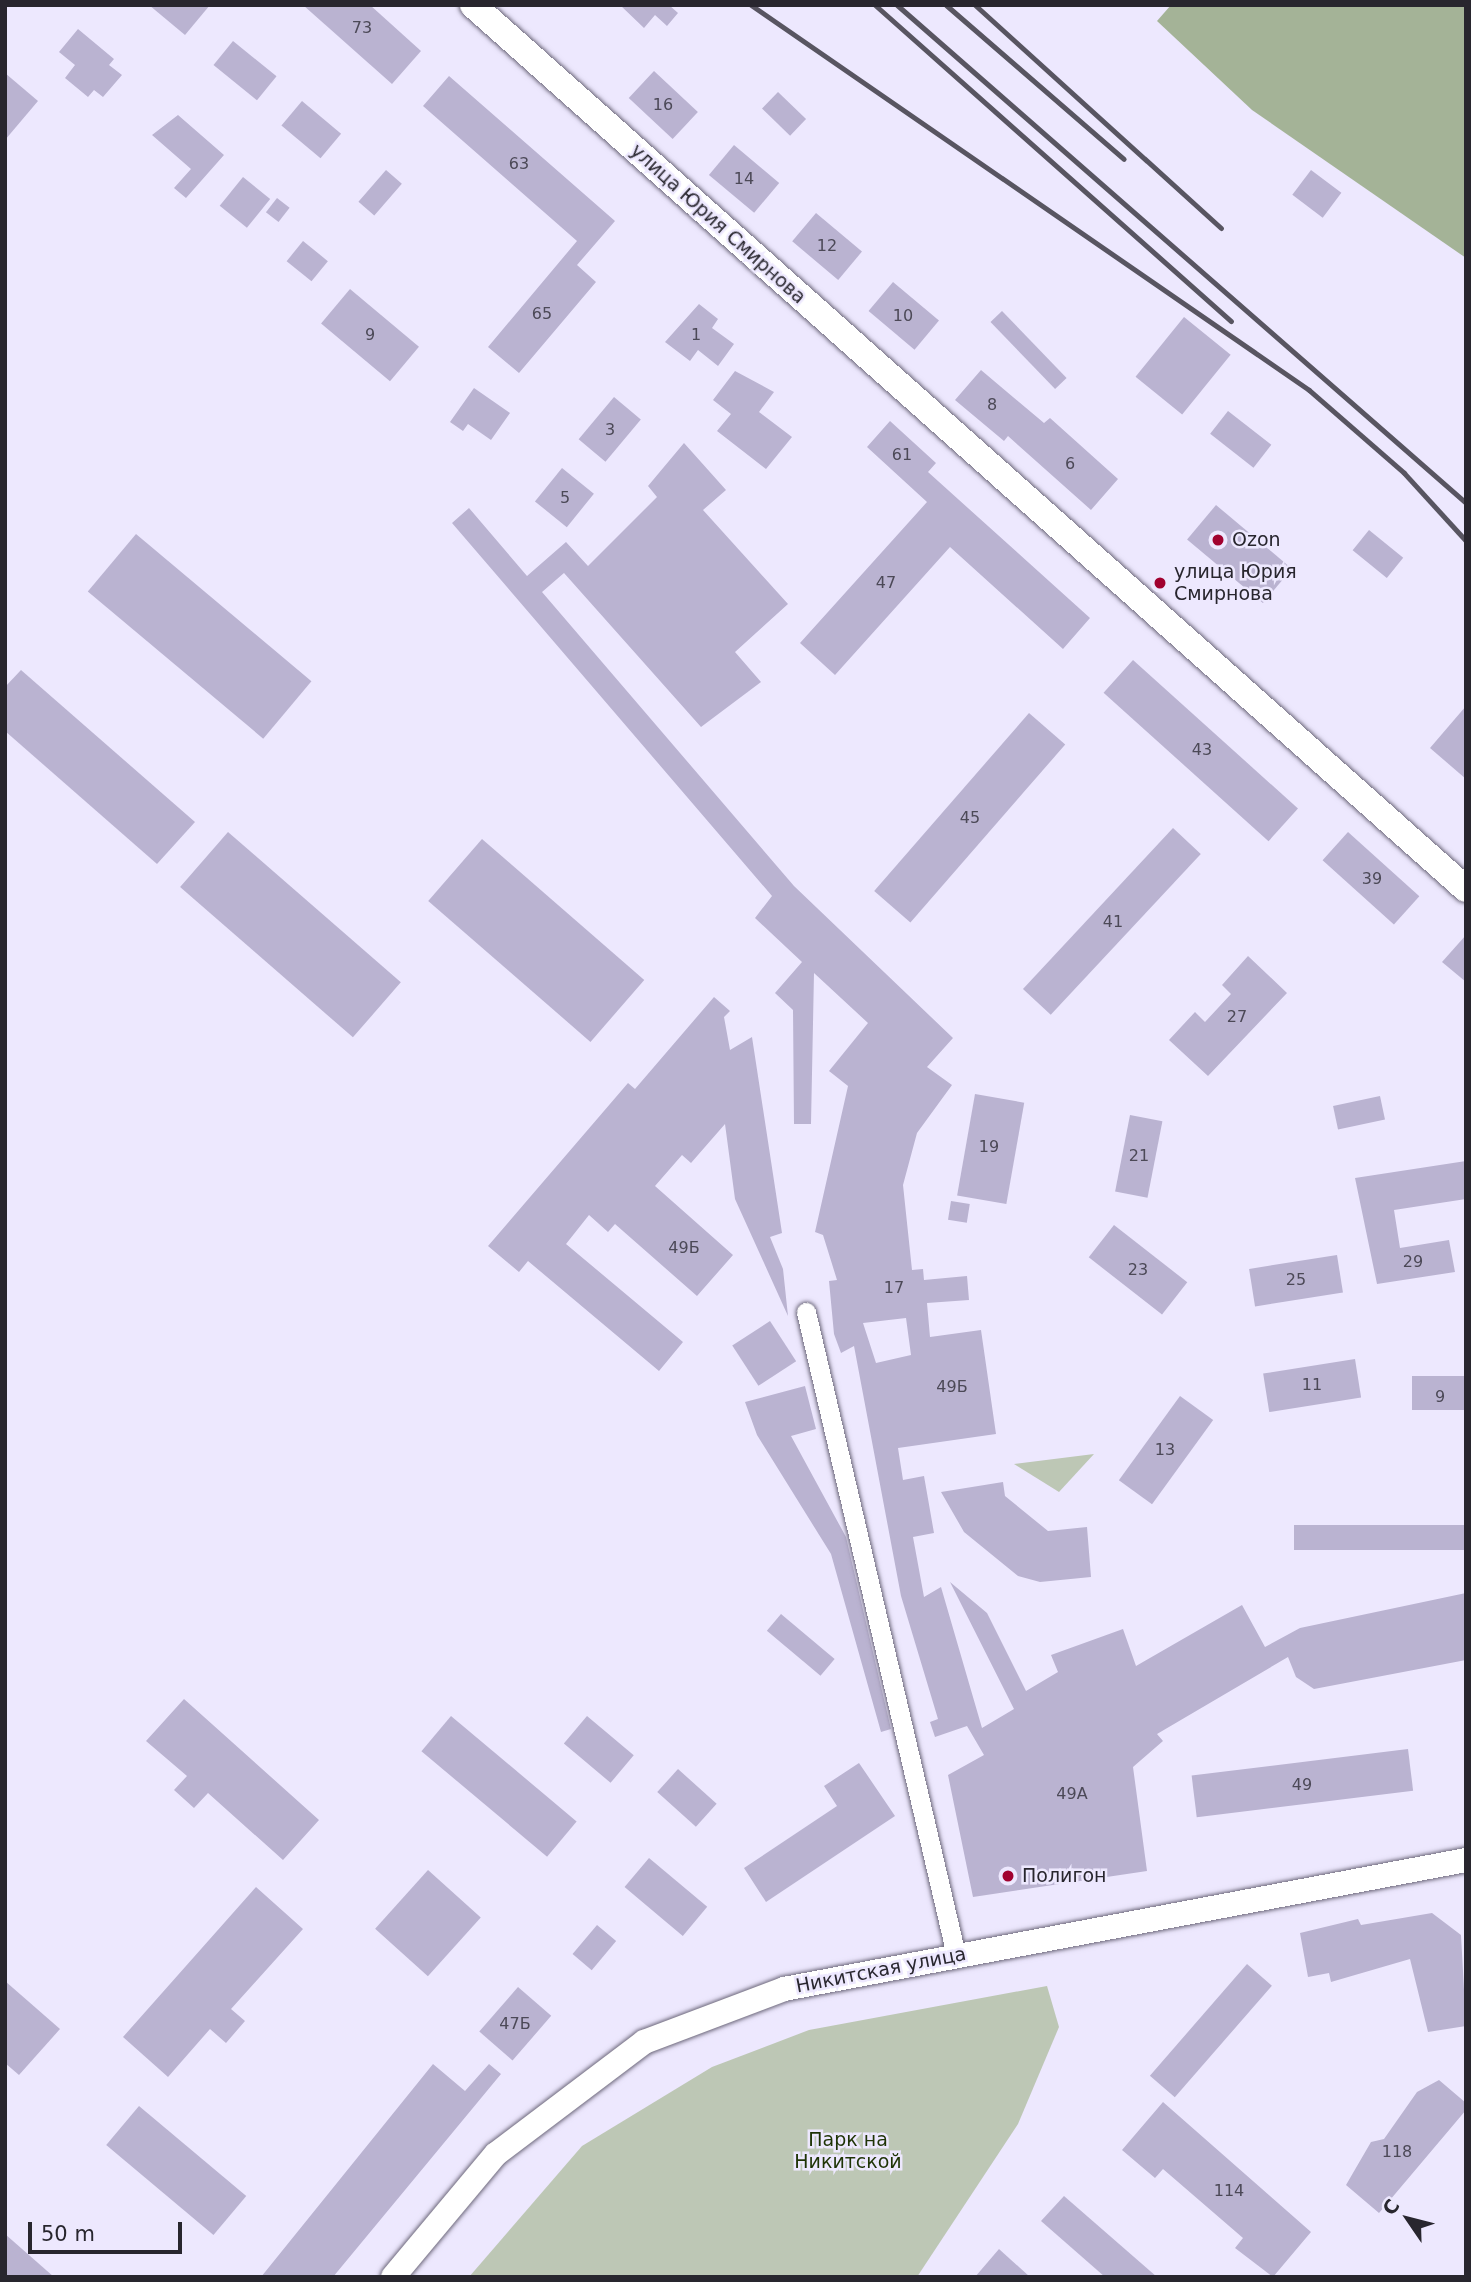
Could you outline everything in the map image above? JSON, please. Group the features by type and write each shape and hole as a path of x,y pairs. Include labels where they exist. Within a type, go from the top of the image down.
{"main road":[{"name":"улица Юрия Смирнова","path":"473,5 1466,889"}],"street":[{"path":"806,1312 956,1955"},
{"name":"Никитская улица","path":"393,2277 496,2154 644,2042 784,1989 1466,1860"}],"green space":[{"path":"1171,5 1466,5 1466,258 1252,110 1157,21"},
{"path":"1094,1454 1059,1492 1014,1464"},
{"name":"Парк на Никитской","path":"1047,1986 1059,2027 1018,2124 917,2277 469,2277 582,2146 712,2067 809,2030"}],"building":[{"path":"149,5 210,5 185,35"},
{"path":"303,5 370,5 421,51 392,84"},
{"path":"620,5 669,5 678,13 667,26 655,15 644,28"},
{"path":"78,29 114,59 109,65 122,75 103,97 94,90 88,97 65,78 75,65 59,52"},
{"path":"233,41 277,76 257,100 213,65"},
{"path":"654,71 698,112 673,139 629,98"},
{"path":"5,73 38,101 5,140"},
{"path":"449,76 615,221 577,265 596,282 519,373 488,347 577,241 423,106"},
{"path":"778,92 806,119 790,136 762,109"},
{"path":"302,101 341,134 320,158 281,126"},
{"path":"178,115 224,155 186,198 174,188 191,169 152,135"},
{"path":"734,145 779,183 754,213 709,175"},
{"path":"386,170 402,184 374,215 358,202"},
{"path":"1311,170 1341,193 1323,218 1292,195"},
{"path":"243,177 270,199 247,228 220,206"},
{"path":"277,198 290,208 279,222 266,212"},
{"path":"816,213 862,252 838,280 792,241"},
{"path":"303,241 328,261 312,281 287,261"},
{"path":"893,282 939,321 915,350 869,311"},
{"path":"350,289 419,347 390,381 321,323"},
{"path":"699,304 718,319 712,328 734,344 718,366 698,350 690,361 665,342"},
{"path":"1002,311 1067,378 1055,389 990,322"},
{"path":"1184,317 1231,355 1182,415 1136,377"},
{"path":"981,370 1044,423 1050,418 1118,479 1091,510 1008,436 1004,441 955,400"},
{"path":"735,371 774,392 759,412 792,437 766,469 717,431 731,414 713,400"},
{"path":"474,388 510,413 491,440 468,424 463,431 450,422"},
{"path":"614,397 641,419 605,462 579,439"},
{"path":"1228,411 1271,445 1253,468 1210,434"},
{"path":"890,421 936,463 928,472 1090,618 1063,649 950,547 835,675 800,643 927,502 867,447"},
{"path":"684,443 726,490 703,510 788,604 735,652 761,682 701,727 564,573 542,592 794,886 953,1038 927,1067 952,1085 917,1133 903,1185 912,1270 923,1269 924,1280 967,1276 969,1300 927,1303 930,1337 981,1330 996,1434 898,1448 903,1480 924,1476 934,1533 913,1537 924,1597 941,1587 982,1728 1014,1709 950,1582 987,1613 1026,1691 1058,1672 1051,1655 1123,1629 1136,1666 1242,1605 1265,1647 1300,1628 1466,1593 1466,1660 1314,1689 1296,1677 1288,1657 1157,1734 1163,1741 1133,1767 1147,1871 973,1897 948,1775 984,1755 967,1726 935,1737 930,1722 938,1719 901,1596 854,1346 841,1353 834,1334 829,1281 837,1280 823,1235 815,1232 848,1086 829,1071 868,1023 814,973 811,1124 794,1124 793,1010 775,993 802,962 755,918 772,896 452,523 469,508 527,576 566,542 588,566 657,497 648,486","holes":["906,1318 911,1355 876,1363 863,1323"]},
{"path":"562,468 594,494 567,527 535,501"},
{"path":"1216,505 1292,569 1263,603 1187,539"},
{"path":"1369,530 1403,558 1387,578 1353,550"},
{"path":"136,534 311,681 263,739 88,591"},
{"path":"1133,660 1298,809 1269,841 1104,693"},
{"path":"21,670 195,822 157,864 5,731 5,687"},
{"path":"1466,706 1466,779 1430,748"},
{"path":"1029,713 1065,744 910,923 874,891"},
{"path":"1173,828 1201,854 1051,1015 1023,989"},
{"path":"228,832 401,982 353,1037 180,887"},
{"path":"1348,832 1419,896 1394,924 1323,860"},
{"path":"482,839 644,980 590,1042 428,901"},
{"path":"1466,935 1466,982 1442,962"},
{"path":"1248,956 1287,993 1208,1076 1169,1040 1195,1012 1205,1022 1231,994 1222,985"},
{"path":"714,997 730,1011 724,1017 730,1050 752,1037 782,1233 770,1237 783,1269 788,1316 735,1199 725,1124 691,1163 682,1155 655,1186 733,1255 697,1296 615,1224 608,1232 589,1215 566,1244 683,1342 659,1371 528,1261 519,1272 488,1246 628,1083 635,1089"},
{"path":"975,1094 1024,1103 1006,1204 957,1195"},
{"path":"1380,1096 1385,1119 1338,1129 1333,1106"},
{"path":"1130,1115 1162,1121 1148,1198 1115,1192"},
{"path":"1466,1161 1466,1199 1394,1210 1400,1248 1449,1240 1455,1272 1377,1284 1355,1178"},
{"path":"951,1201 970,1204 967,1223 948,1220"},
{"path":"1114,1225 1187,1282 1162,1315 1089,1257"},
{"path":"1337,1255 1343,1293 1255,1306 1249,1269"},
{"path":"770,1321 796,1361 758,1386 732,1346"},
{"path":"1355,1359 1361,1398 1269,1412 1263,1374"},
{"path":"1412,1376 1466,1376 1466,1410 1412,1410"},
{"path":"805,1386 816,1429 791,1436 846,1537 891,1729 881,1732 831,1554 757,1435 745,1402"},
{"path":"1180,1396 1213,1420 1152,1504 1119,1480"},
{"path":"1003,1482 1005,1496 1048,1531 1087,1527 1091,1577 1040,1582 1018,1576 964,1532 941,1492"},
{"path":"1294,1525 1466,1525 1466,1550 1294,1550"},
{"path":"781,1614 835,1659 820,1676 767,1631"},
{"path":"184,1699 319,1820 283,1860 208,1793 194,1808 174,1790 187,1776 146,1741"},
{"path":"451,1716 577,1821 547,1857 421,1751"},
{"path":"587,1716 634,1755 611,1783 564,1744"},
{"path":"1408,1749 1413,1791 1197,1817 1192,1776"},
{"path":"859,1763 895,1816 766,1902 744,1868 837,1806 824,1786"},
{"path":"678,1769 717,1804 696,1827 657,1792"},
{"path":"649,1858 707,1907 683,1936 625,1887"},
{"path":"428,1870 481,1918 428,1976 375,1929"},
{"path":"256,1887 303,1929 231,2009 245,2021 226,2043 210,2029 168,2077 123,2037"},
{"path":"1432,1913 1461,1935 1466,2026 1428,2032 1410,1959 1331,1982 1329,1973 1308,1977 1300,1933 1358,1919 1361,1925"},
{"path":"597,1925 616,1941 592,1970 573,1954"},
{"path":"1247,1964 1272,1986 1175,2097 1150,2076"},
{"path":"5,1981 60,2029 19,2075 5,2063"},
{"path":"518,1987 551,2016 512,2060 479,2032"},
{"path":"433,2064 465,2091 489,2064 501,2074 333,2277 261,2277"},
{"path":"1439,2080 1466,2103 1466,2110 1379,2213 1346,2185 1371,2142 1384,2139 1417,2092"},
{"path":"1163,2102 1311,2232 1273,2277 1235,2248 1243,2238 1163,2169 1155,2178 1122,2150"},
{"path":"139,2106 246,2196 213,2235 106,2145"},
{"path":"1064,2196 1157,2277 1105,2277 1041,2221"},
{"path":"5,2234 54,2277 5,2277"},
{"path":"999,2249 1030,2277 975,2277"}],"railway":[{"path":"751,5 1309,390 1404,473 1466,541"},
{"path":"875,5 1231,321"},
{"path":"897,5 1466,503"},
{"path":"946,5 1124,159"},
{"path":"975,5 1221,228"}],"place":[{"name":"Ozon","path":"1218,540"},
{"name":"улица Юрия Смирнова","path":"1160,583"},
{"name":"Полигон","path":"1008,1876"}]}
